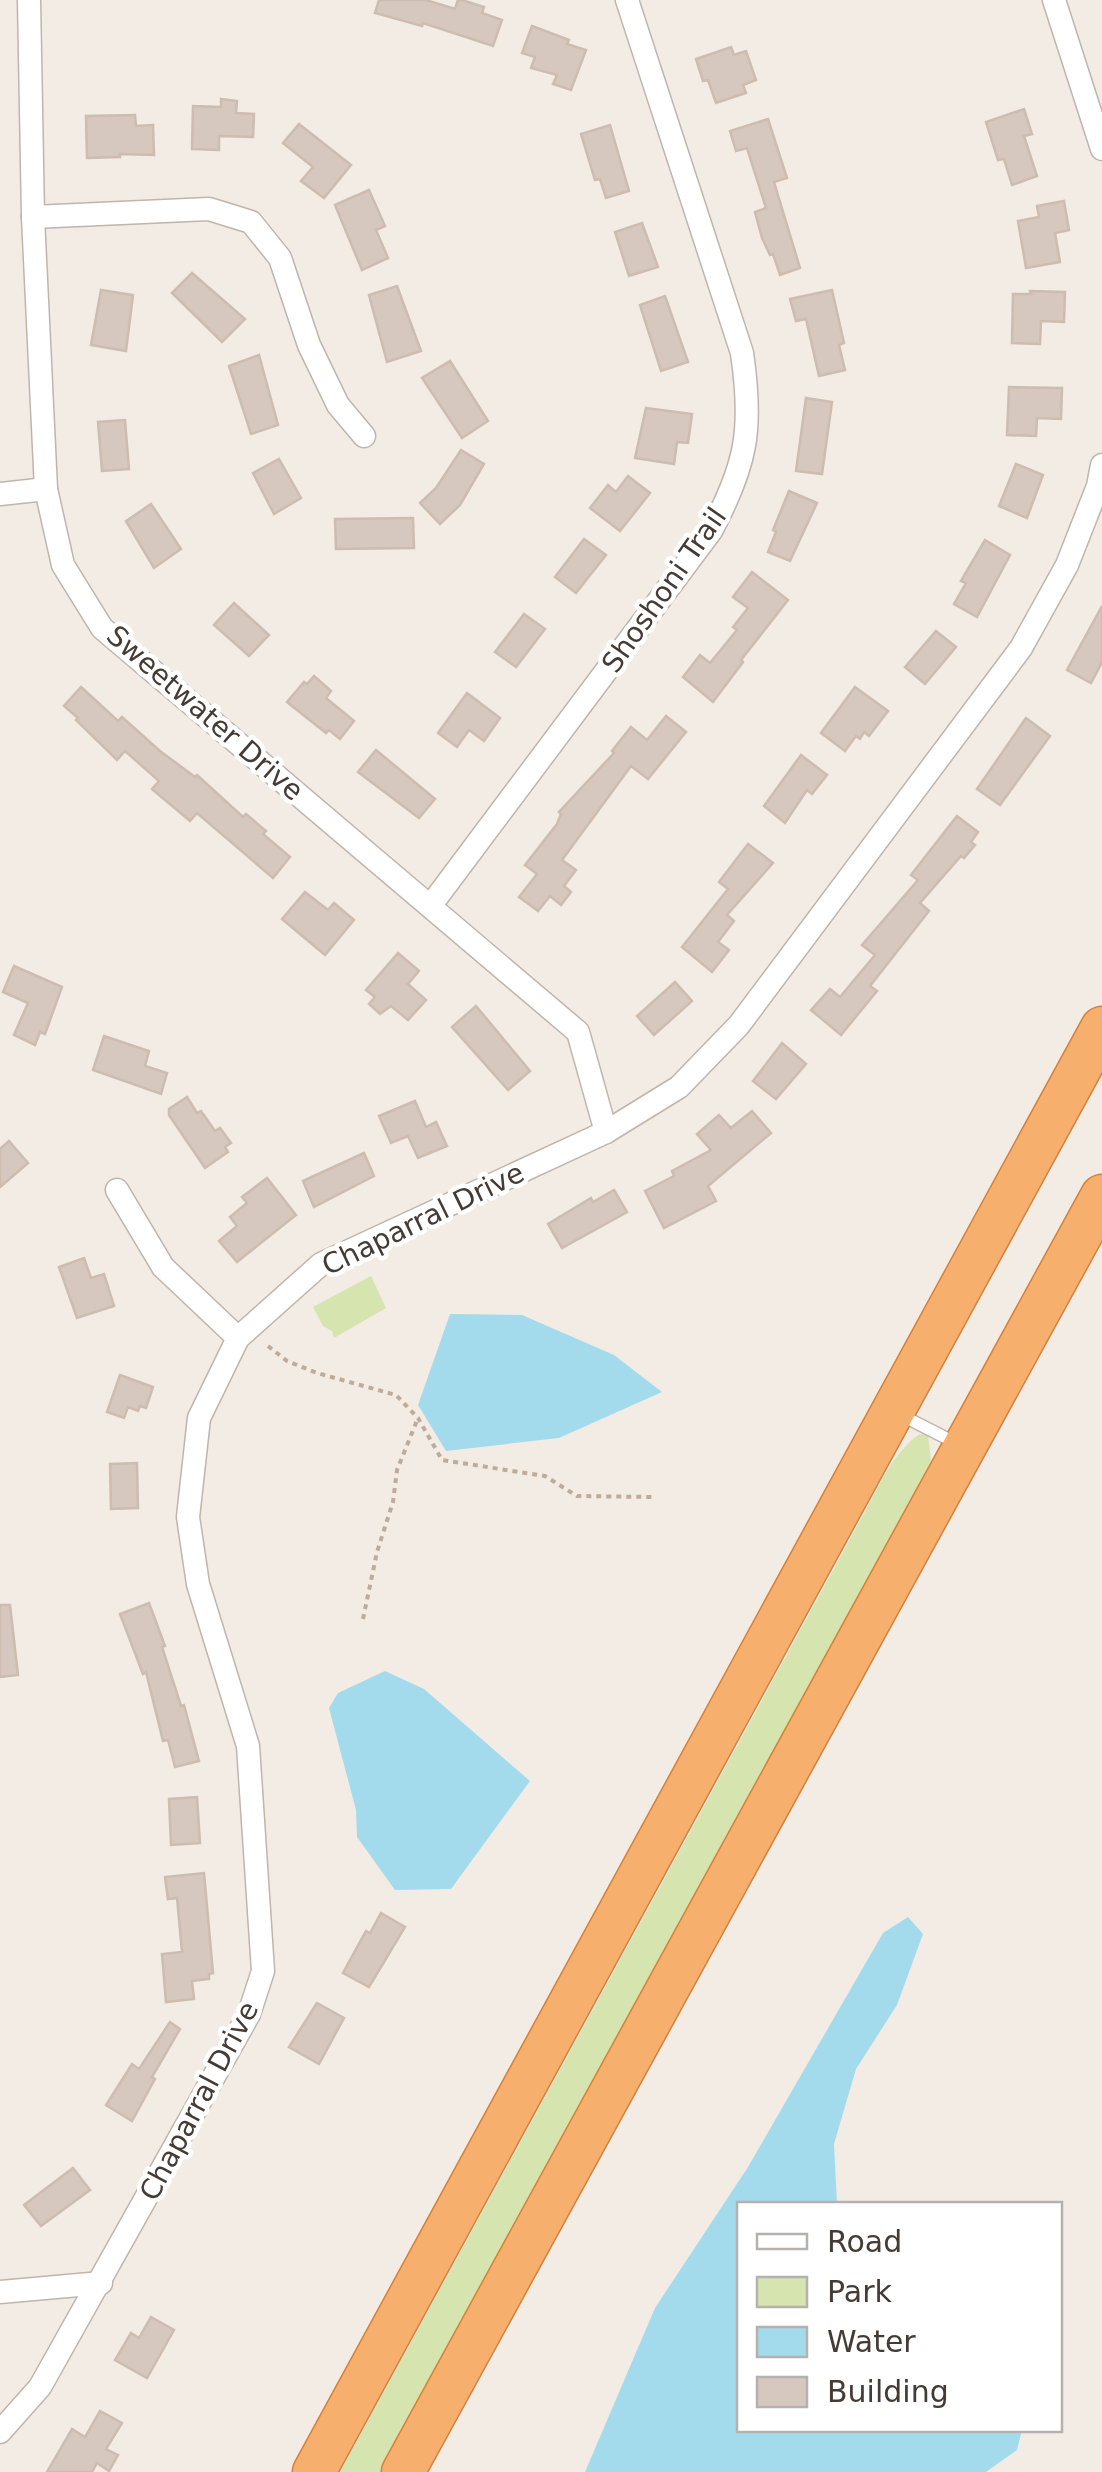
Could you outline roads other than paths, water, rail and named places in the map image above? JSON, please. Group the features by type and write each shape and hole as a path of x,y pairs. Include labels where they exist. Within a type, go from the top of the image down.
{"highway":[{"path":"314,2472 1102,1028"},
{"path":"403,2472 1102,1196"}],"street":[{"name":"Sweetwater Drive","path":"29,0 33,217 46,489 62,565 102,628 578,1032 606,1132"},
{"name":"Shoshoni Trail","path":"430,905 711,531 732,492 746,450 749,401 742,353 627,0"},
{"path":"1054,0 1102,149"},
{"path":"33,217 209,209 251,222 280,258 309,344 338,405 364,436"},
{"name":"Chaparral Drive","path":"0,2432 40,2387 101,2283 249,2014 263,1970 248,1746 198,1584 188,1518 199,1418 238,1338 321,1264 606,1132 679,1087 739,1025 1021,648 1067,565 1098,486 1102,465"},
{"path":"0,494 46,489"},
{"path":"117,1190 163,1267 238,1338"},
{"path":"0,2292 101,2283"}],"lane":[{"path":"892,1410 964,1447"}],"water":[{"path":"450,1314 522,1315 614,1355 662,1392 559,1438 446,1451 418,1405"},
{"path":"385,1671 424,1689 530,1781 451,1889 395,1890 357,1837 356,1810 329,1708 338,1693"},
{"path":"908,1917 923,1934 897,2005 856,2069 834,2144 837,2202 737,2202 737,2432 1022,2432 1017,2450 986,2472 585,2472 655,2308 748,2167 883,1933"}]}
